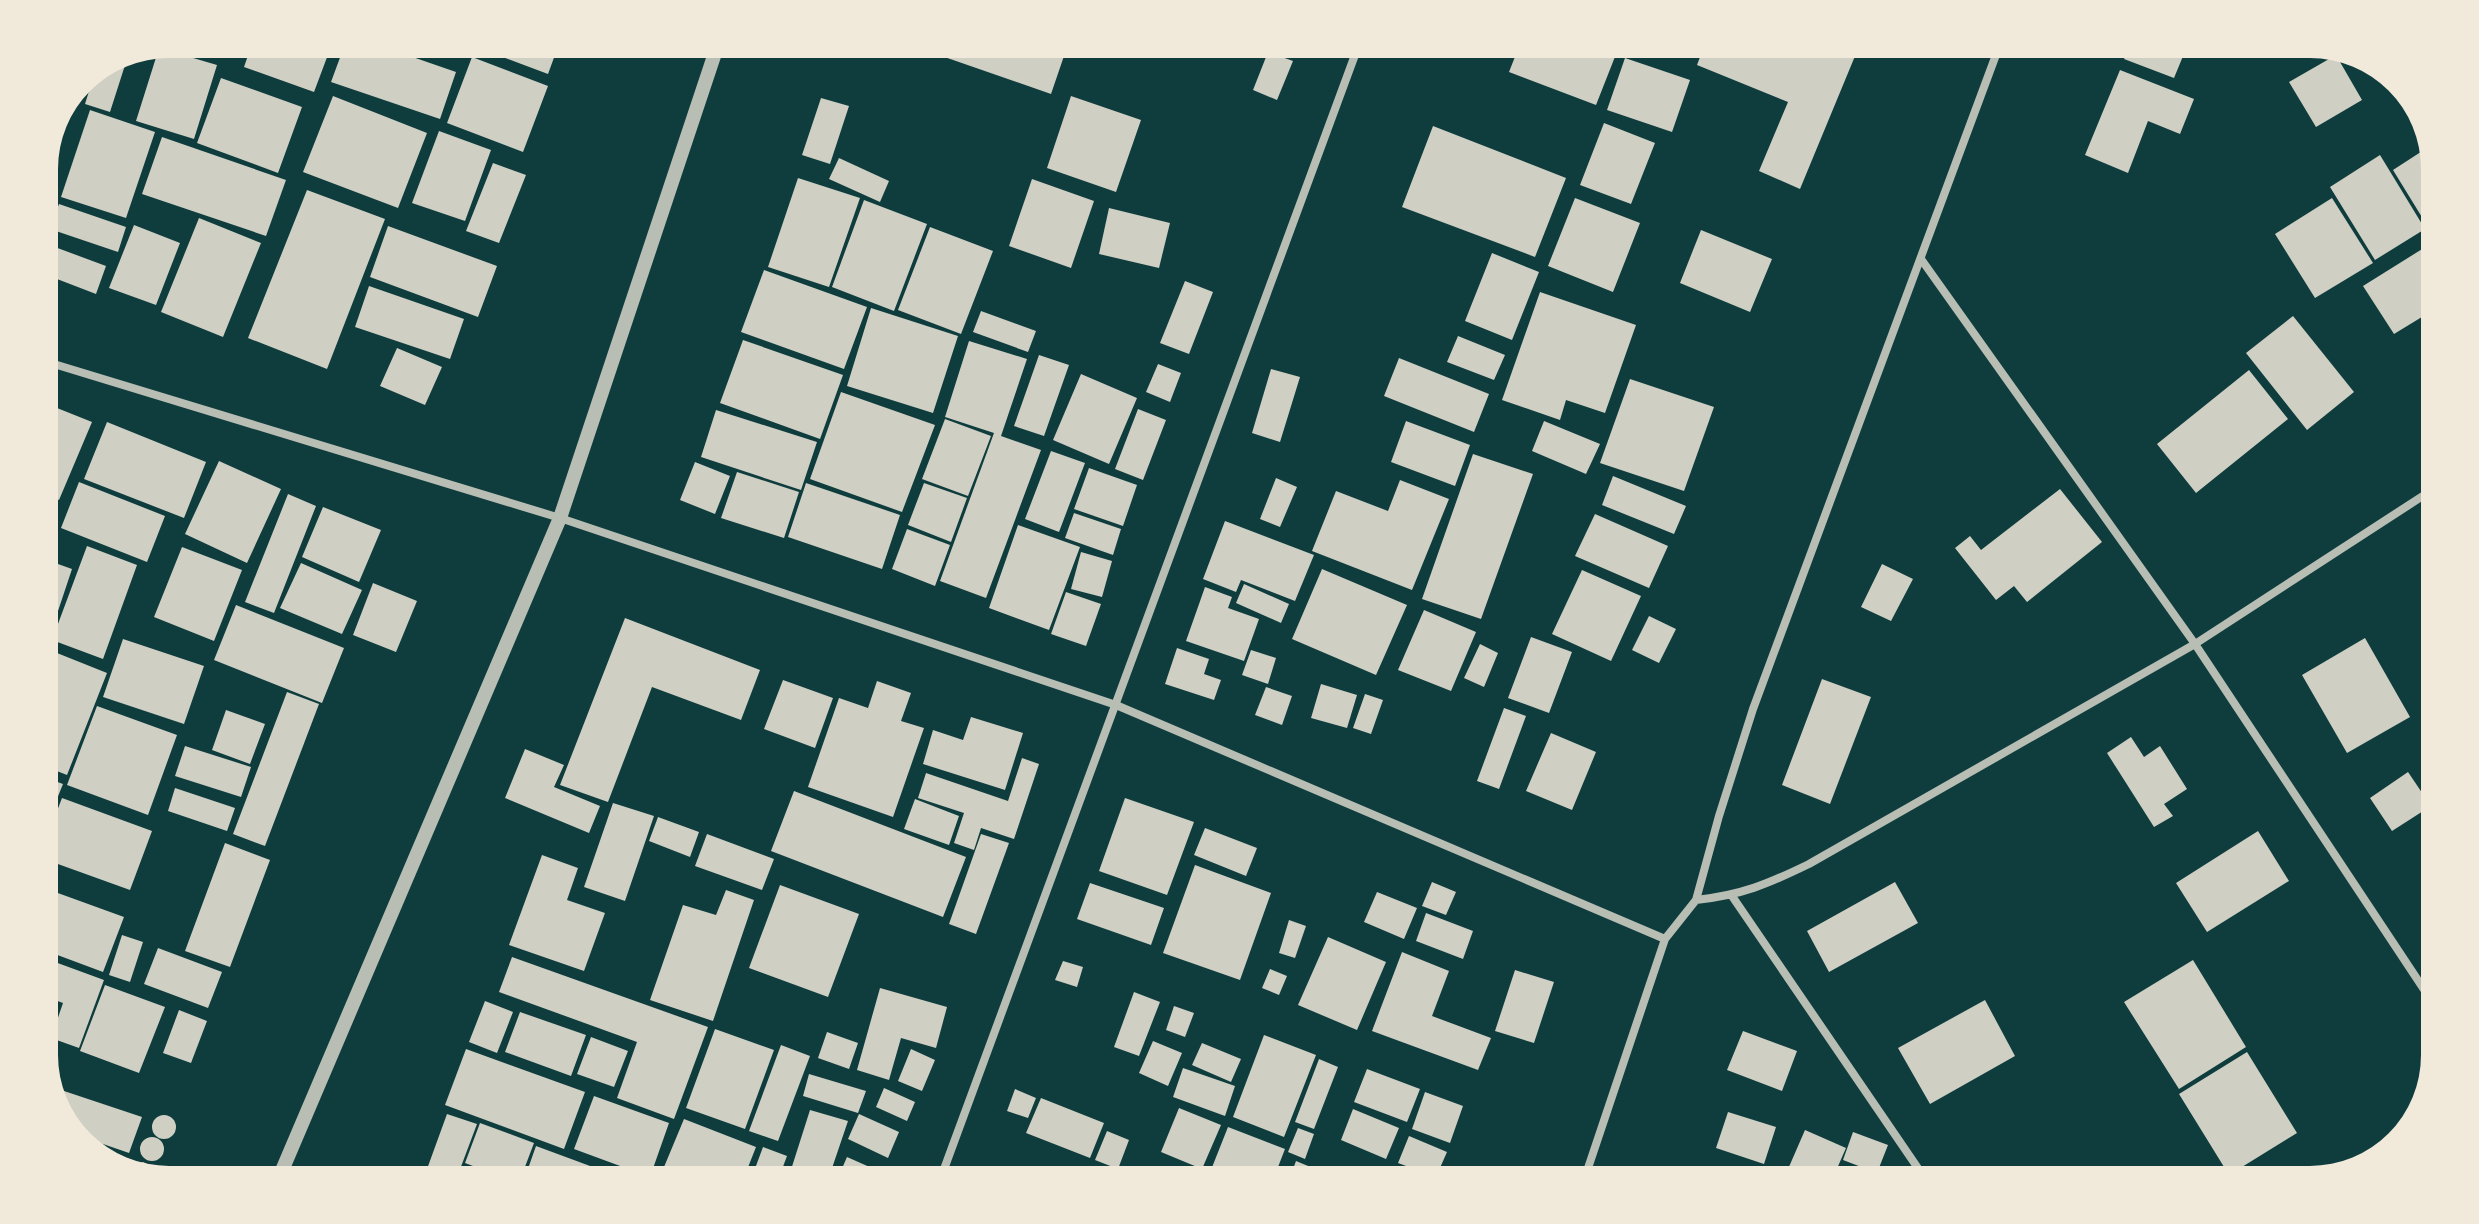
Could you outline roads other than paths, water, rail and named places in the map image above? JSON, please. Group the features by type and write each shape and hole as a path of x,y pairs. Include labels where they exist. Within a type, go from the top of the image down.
{"street":[{"path":"284,1166 560,518 713,58"},
{"path":"945,1166 1354,58"},
{"path":"1589,1166 1665,939 1696,900 1753,709 1995,58"},
{"path":"1921,259 2195,644 2421,985"},
{"path":"58,365 560,518 1116,705 1665,939"},
{"path":"1696,900 1732,896 1764,886 1809,864 2195,644 2421,497"},
{"path":"1732,896 1916,1166"}]}
